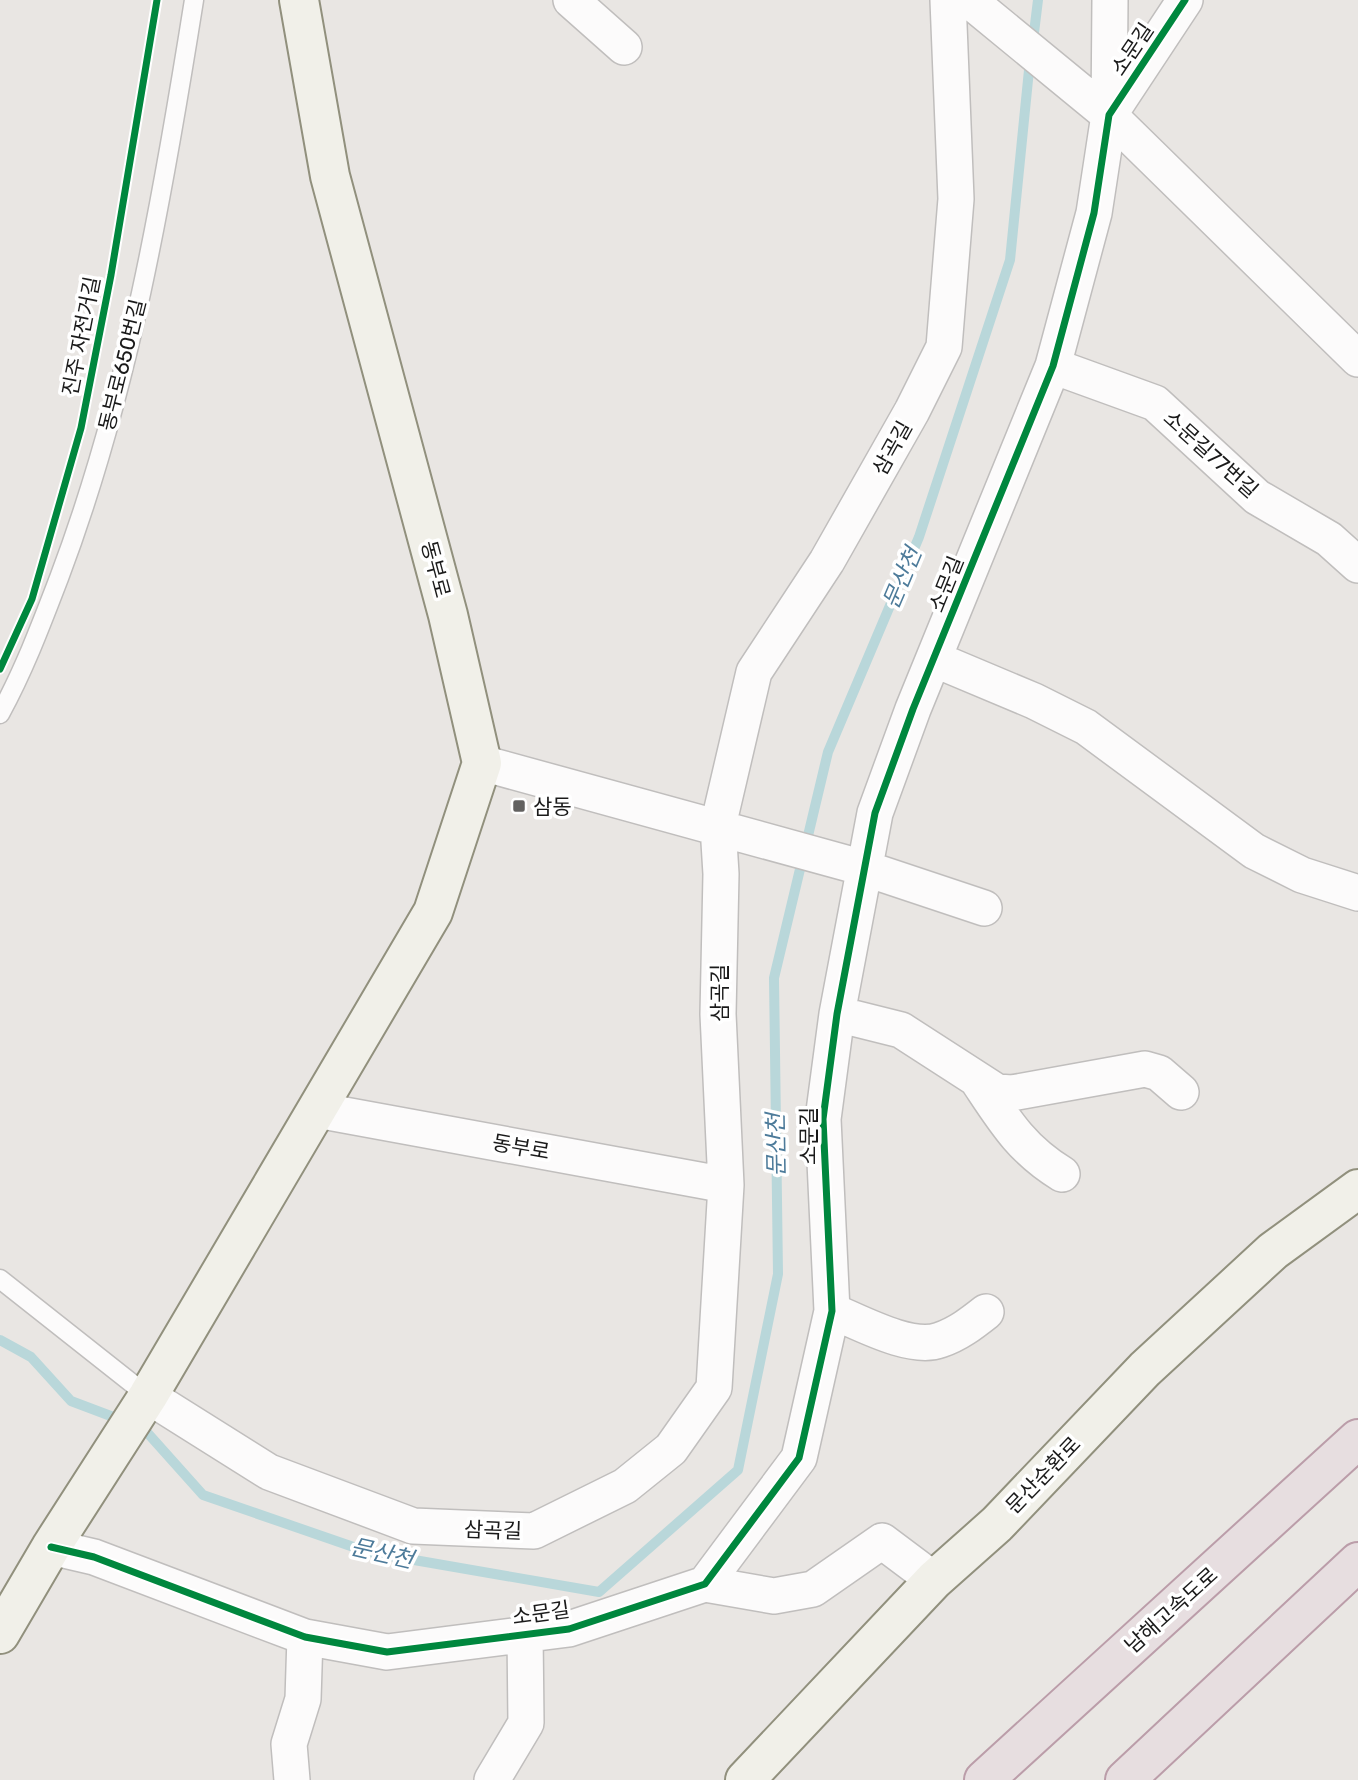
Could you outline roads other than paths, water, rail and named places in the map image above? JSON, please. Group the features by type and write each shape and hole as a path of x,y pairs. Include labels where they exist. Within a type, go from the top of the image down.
{"highway":[{"name":"남해고속도로","path":"984,1780 1358,1439"},
{"path":"1125,1780 1358,1562"}],"main road":[{"name":"동부로","path":"299,0 330,176 449,615 482,763"},
{"path":"0,1633 143,1402 433,912 482,763"},
{"name":"문산순환로","path":"744,1780 934,1580 997,1524 1145,1369 1263,1260 1358,1189"}],"street":[{"path":"570,0 624,47"},
{"name":"삼곡길","path":"143,1402 269,1472 413,1526 534,1531 625,1486 671,1449 714,1388 726,1185 718,1014 721,874 718,827 754,672 827,561 912,411 944,347 956,199 948,0"},
{"path":"969,0 1109,115 1358,359"},
{"path":"1109,115 1110,0"},
{"name":"소문길","path":"705,1584 799,1458 832,1311 823,1119 837,1014 875,813 934,659 1053,366 1094,213 1109,115 1185,0"},
{"name":"소문길77번길","path":"1053,366 1155,403 1257,497 1329,539 1358,565"},
{"path":"934,659 1034,701 1086,727 1128,755 1254,850 1302,875 1358,893"},
{"path":"482,763 863,868 984,908"},
{"path":"837,1014 901,1030 996,1092 1012,1093 1145,1069 1159,1073 1181,1092"},
{"path":"978,1081 1017,1139 1036,1158 1062,1174"},
{"name":"동부로","path":"317,1110 726,1185"},
{"path":"832,1311 910,1342 937,1342 958,1333 986,1312"},
{"name":"소문길","path":"59,1534 94,1558 304,1637 387,1652 569,1629 705,1584 774,1596 813,1589 882,1541 934,1580"},
{"path":"492,1780 526,1723 525,1633"},
{"path":"292,1780 289,1744 303,1699 304,1637"}],"lane":[{"name":"동부로650번길","path":"0,714 23,673 79,526 125,366 194,0"},
{"path":"0,1279 143,1402"}],"waterway":[{"name":"문산천","path":"1033,41 1038,0"},
{"name":"문산천","path":"138,1426 144,1429 203,1495 368,1552 599,1592 738,1470 778,1274 774,978 828,752 919,537 1010,260 1030,60"},
{"name":"문산천","path":"0,1340 31,1357 71,1401 124,1421"}],"place":[{"name":"삼동","path":"519,806"}]}
